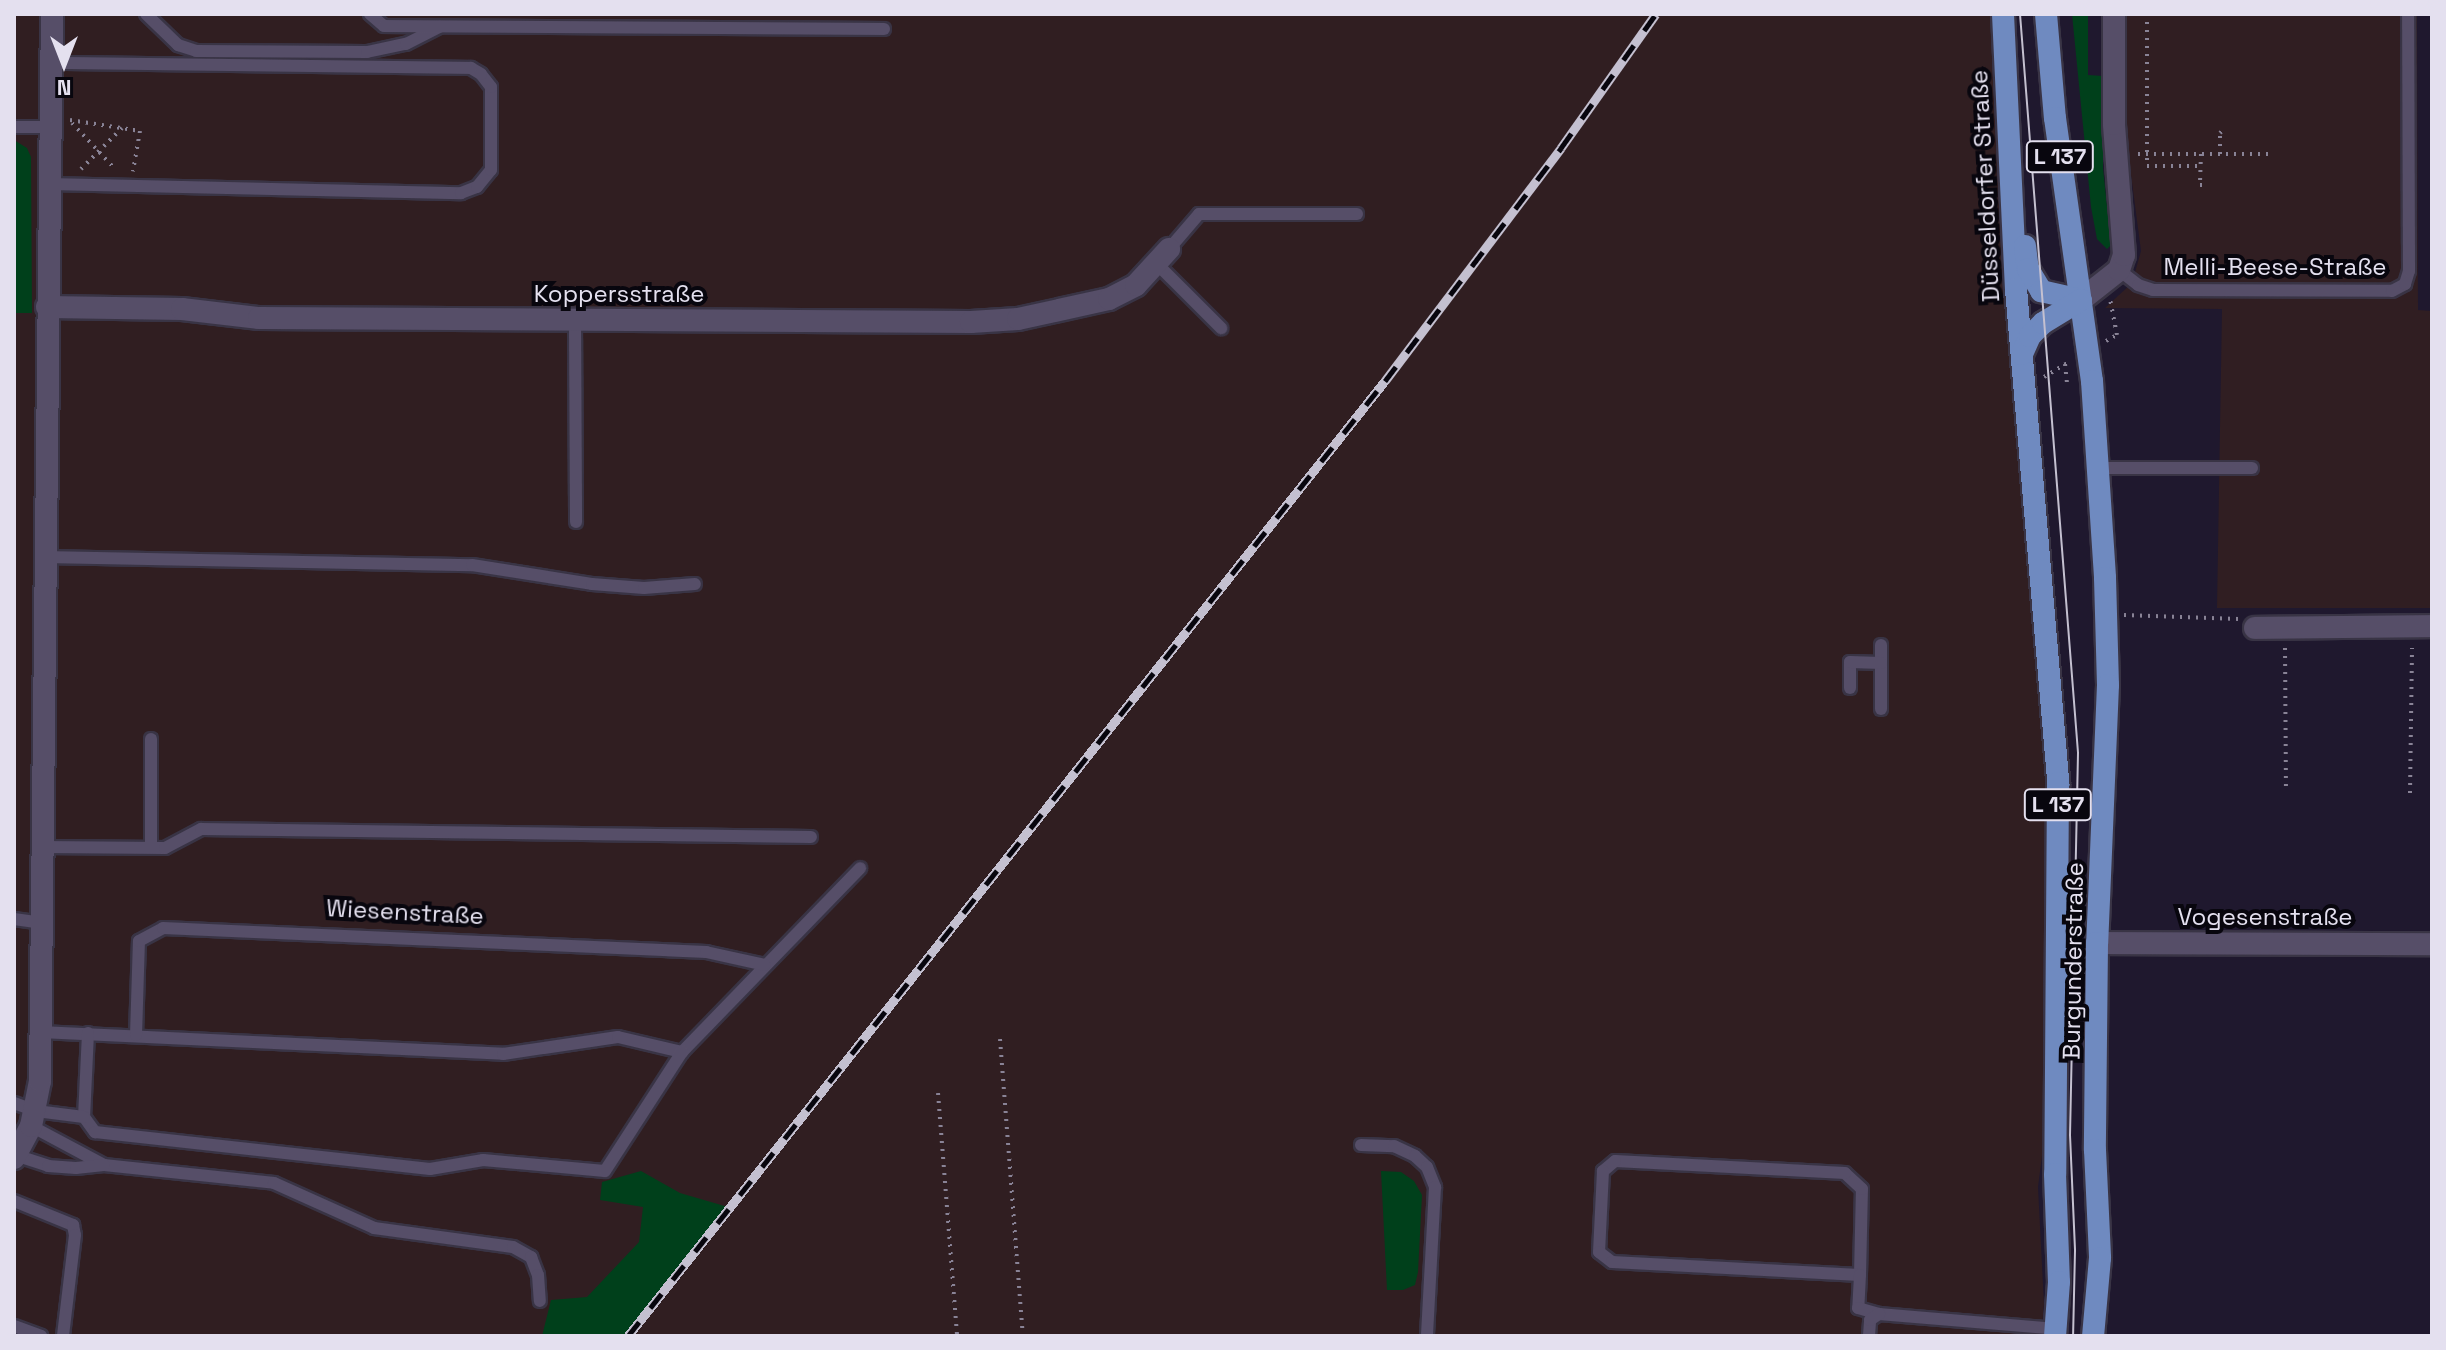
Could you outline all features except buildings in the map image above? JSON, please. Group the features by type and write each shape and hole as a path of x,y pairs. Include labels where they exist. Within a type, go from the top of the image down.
{"main road":[{"name":"Düsseldorfer Straße","path":"2003,14 2011,211 2022,354"},
{"name":"L 137","path":"2046,14 2055,118 2081,300"},
{"path":"2011,211 2027,250 2033,280 2052,296 2081,300"},
{"path":"2022,354 2030,336 2043,323 2081,300"},
{"name":"Burgunderstraße","path":"2081,300 2089,351 2099,468 2106,615 2106,748 2097,943 2095,1150 2100,1258 2093,1336"},
{"name":"Burgunderstraße","path":"2022,354 2058,783 2055,1174 2059,1282 2056,1333"}],"street":[{"path":"15,1156 33,1118 40,1032 44,557 40,307 58,184 51,63 52,14"},
{"path":"2081,300 2112,277 2124,255 2116,154 2114,14"},
{"name":"Koppersstraße","path":"40,307 182,309 259,318 971,322 1018,319 1109,299 1136,285 1163,256"},
{"path":"2255,628 2422,626"},
{"name":"Vogesenstraße","path":"2097,943 2432,944"}],"lane":[{"path":"146,14 178,45 196,51 367,52 406,44 441,26"},
{"path":"370,14 384,26 884,29"},
{"name":"Melli-Beese-Straße","path":"2112,277 2153,290 2392,291 2405,284 2409,271 2408,14"},
{"path":"51,63 456,66 481,74 491,87 491,170 477,187 461,193 58,184"},
{"path":"14,127 56,122"},
{"path":"1221,328 1163,256 1199,214 1357,214"},
{"path":"2251,276 2251,290"},
{"path":"575,320 576,522"},
{"path":"2099,468 2252,468"},
{"path":"44,557 472,565 592,584 644,588 695,584"},
{"path":"1881,645 1881,709"},
{"path":"1850,688 1850,662 1881,663"},
{"path":"151,739 151,847"},
{"path":"41,847 165,848 201,829 811,837"},
{"path":"88,1033 84,1117 87,1125 104,1135 430,1169 483,1160 605,1171 682,1052 860,868"},
{"path":"14,919 41,923"},
{"name":"Wiesenstraße","path":"136,1035 139,941 163,928 706,952 765,965"},
{"path":"40,1032 503,1054 618,1037 682,1052"},
{"path":"14,1103 104,1165"},
{"path":"33,1118 84,1117"},
{"path":"1361,1145 1394,1146 1415,1156 1427,1167 1435,1187 1427,1336"},
{"path":"15,1156 48,1166 76,1168 104,1165 274,1183 374,1228 513,1247 531,1257 538,1275 540,1301"},
{"path":"1860,1275 1612,1262 1599,1252 1603,1171 1615,1161 1845,1173 1862,1189 1860,1275 1858,1308 1879,1314 2002,1331 2056,1333"},
{"path":"14,1201 73,1225 75,1235 63,1336"},
{"path":"1869,1336 1870,1320 1879,1314"},
{"path":"14,1326 41,1336"}],"path":[{"path":"2147,14 2147,166 2201,166"},
{"path":"56,122 140,131 131,185"},
{"path":"56,122 98,152 131,185"},
{"path":"58,184 122,128"},
{"path":"2220,154 2220,133 2225,128"},
{"path":"2116,154 2272,154"},
{"path":"2201,154 2200,185 2205,185"},
{"path":"2112,277 2117,335"},
{"path":"2025,388 2089,351"},
{"path":"2065,364 2067,384"},
{"path":"2106,615 2233,616 2255,628"},
{"path":"2410,793 2422,626"},
{"path":"2285,627 2286,786"},
{"path":"1000,1039 1023,1336"},
{"path":"938,1093 957,1336"}],"shaded area":[{"path":"14,14 1996,14 2050,810 2046,1125 2038,1187 2044,1304 2041,1336 14,1336"},
{"path":"2124,14 2417,14 2418,310 2432,311 2432,608 2217,608 2222,309 2105,308 2132,283 2141,251 2125,129"}],"green space":[{"path":"2072,14 2088,14 2088,75 2103,76 2103,168 2111,245 2107,249 2097,239 2091,207"},
{"path":"14,140 27,148 31,157 32,313 14,313"},
{"path":"641,1171 680,1193 728,1207 627,1336 542,1336 551,1300 587,1297 639,1242 643,1207 600,1200 602,1182"},
{"path":"1381,1171 1401,1172 1414,1181 1422,1195 1418,1272 1415,1285 1403,1290 1387,1290"}],"tram line":[{"path":"2020,14 2078,753 2070,1135 2075,1251 2073,1336"}],"railway":[{"path":"628,1336 1385,381 1561,148 1656,14"}]}
